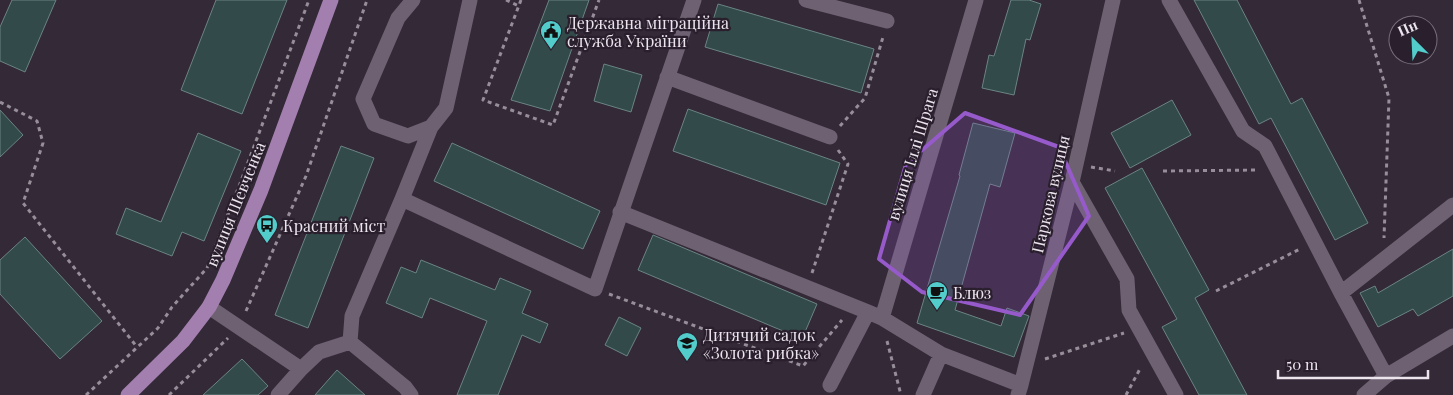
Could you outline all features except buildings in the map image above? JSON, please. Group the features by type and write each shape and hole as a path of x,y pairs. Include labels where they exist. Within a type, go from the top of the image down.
{"main road":[{"name":"вулиця Шевченка","path":"128,395 183,341 210,307 261,190 331,0"}],"street":[{"path":"413,0 398,18 363,98 374,124 408,136 430,127"},
{"path":"350,342 352,316 402,199 430,127 446,108 470,0"},
{"path":"402,199 595,289 694,0"},
{"path":"806,0 887,21"},
{"name":"вулиця Іллі Шрага","path":"882,318 976,0"},
{"name":"Паркова вулиця","path":"1020,390 1072,182 1113,0"},
{"path":"1169,0 1243,131 1265,146 1386,376"},
{"path":"667,76 830,137"},
{"path":"1072,182 1127,279 1129,310 1176,395"},
{"path":"1341,293 1453,205"},
{"path":"620,212 882,318 941,354 1020,390"},
{"path":"210,307 301,369"},
{"path":"830,385 861,309"},
{"path":"1364,395 1386,376 1453,336"},
{"path":"278,395 319,352 350,342"},
{"path":"350,342 405,387 411,395"},
{"path":"923,395 941,354"}],"path":[{"path":"86,395 158,328 172,307 207,268 309,0"},
{"path":"168,395 239,328 306,176 367,0"},
{"path":"506,0 519,6"},
{"path":"521,0 483,100 554,124 599,0"},
{"path":"1359,0 1389,98 1383,260"},
{"path":"807,288 848,164 830,137 865,98 887,21"},
{"path":"0,102 37,121 43,142 22,203 137,348"},
{"path":"1076,165 1115,171"},
{"path":"1162,171 1277,170"},
{"path":"1216,291 1315,242"},
{"path":"595,289 803,366 861,309"},
{"path":"882,318 901,395"},
{"path":"1027,365 1139,329"},
{"path":"1126,395 1150,348"}],"highlighted area":[{"path":"965,113 1059,147 1089,216 1020,315 922,292 879,259 906,164"}],"place":[{"name":"Державна міграційна служба України","path":"551,50"},
{"name":"Красний міст","path":"267,244"},
{"name":"Блюз","path":"937,311"},
{"name":"Дитячий садок «Золота рибка»","path":"687,362"}]}
